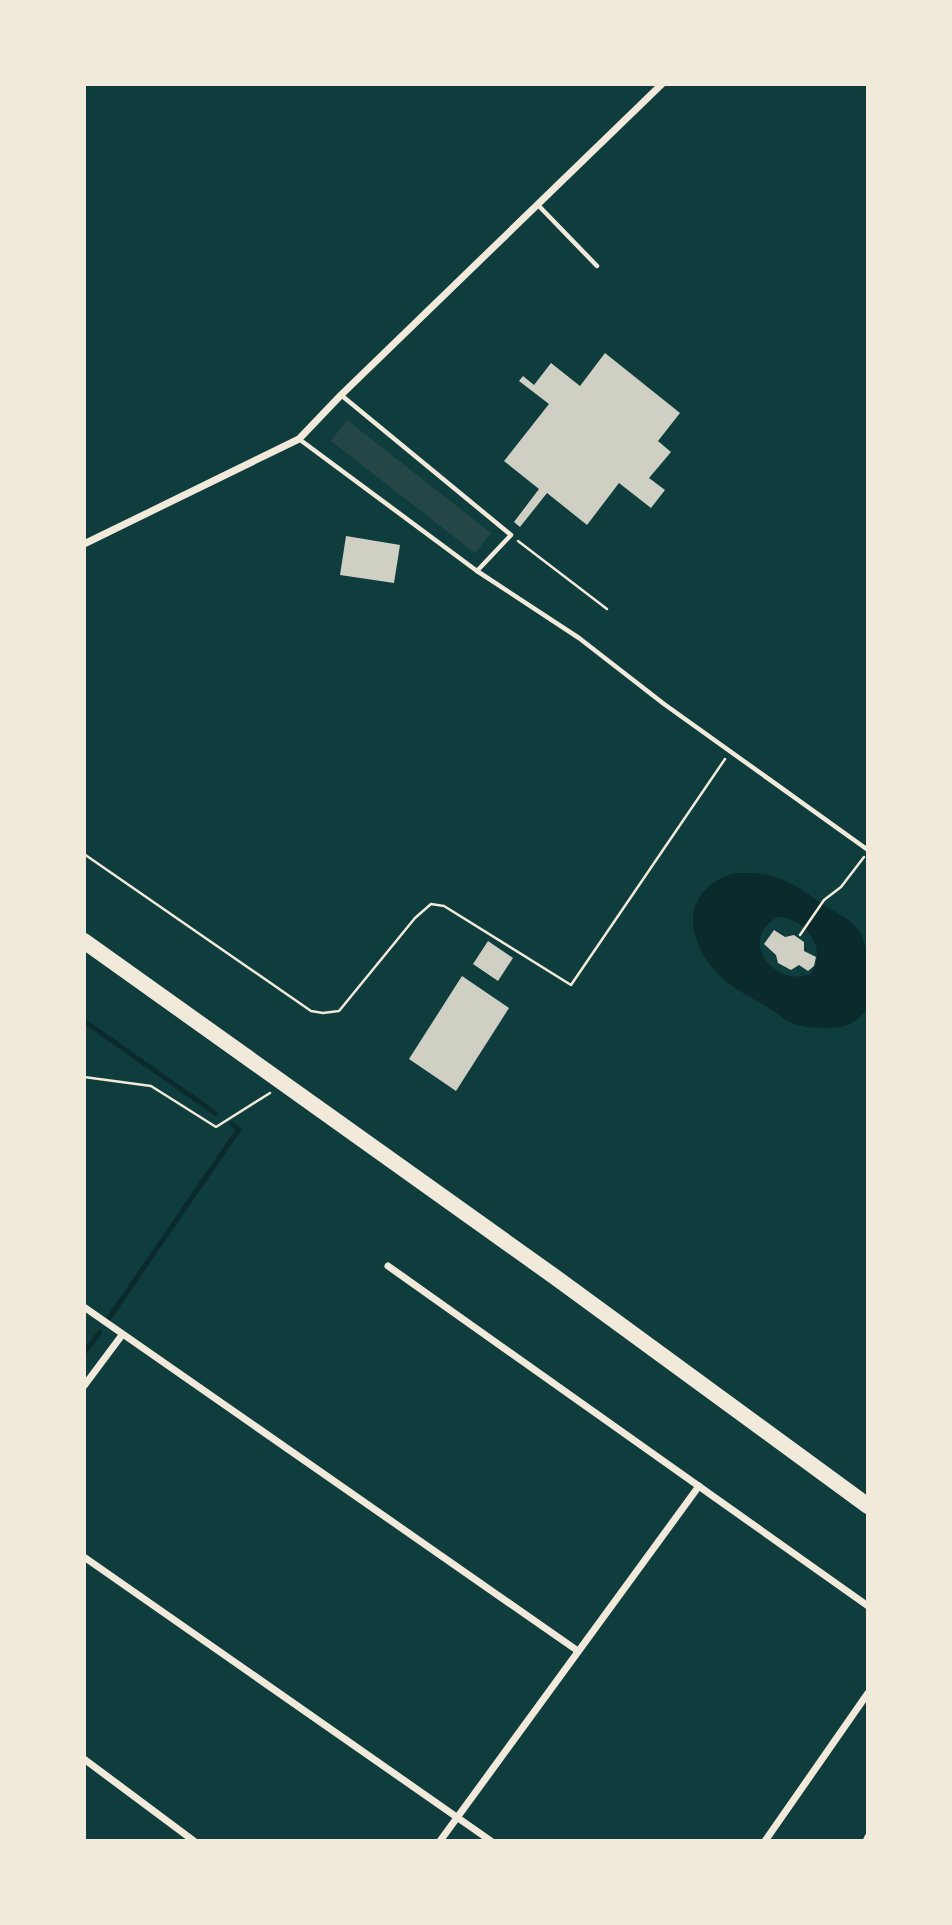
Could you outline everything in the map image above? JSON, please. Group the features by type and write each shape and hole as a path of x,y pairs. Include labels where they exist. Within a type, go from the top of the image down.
{"highway":[{"path":"84,941 555,1277 868,1506"}],"street":[{"path":"84,544 299,439 662,84"},
{"path":"388,1266 868,1606"},
{"path":"84,1307 578,1651"},
{"path":"84,1386 122,1335"},
{"path":"440,1841 699,1486"},
{"path":"84,1557 491,1841"},
{"path":"765,1841 868,1693"},
{"path":"84,1759 194,1841"}],"lane":[{"path":"537,204 597,266"},
{"path":"341,395 511,535 477,571"},
{"path":"299,439 477,571 579,638 664,704 868,851"}],"path":[{"path":"511,535 607,609"},
{"path":"84,854 311,1011 339,1011 415,918 431,904 444,906 571,985 730,751"},
{"path":"800,935 824,900 841,887 868,851"},
{"path":"84,1077 151,1086 216,1127 285,1084"}],"shaded area":[{"path":"347,420 491,533 475,553 331,441"},
{"path":"734,873 764,874 785,880 854,924 861,934 869,965 868,1005 862,1015 845,1026 801,1026 788,1021 721,977 700,948 694,933 693,918 696,904 716,881","holes":["778,917 788,919 805,929 816,945 816,964 811,974 784,974 773,968 760,948 766,926"]}],"building":[{"path":"605,353 680,413 658,441 671,452 649,478 665,490 651,508 619,483 587,525 547,493 520,527 514,522 539,489 504,461 549,404 519,381 523,376 534,385 551,363 580,386"},
{"path":"346,536 400,545 394,583 340,575"},
{"path":"774,930 785,937 794,935 804,942 804,951 816,957 814,966 808,971 799,965 791,970 778,963 776,955 764,944"},
{"path":"488,941 513,958 498,981 473,964"},
{"path":"462,976 509,1008 456,1091 409,1059"}],"waterway":[{"path":"84,1021 215,1113"},
{"path":"109,1318 239,1129 232,1124"},
{"path":"84,1353 100,1332"}]}
